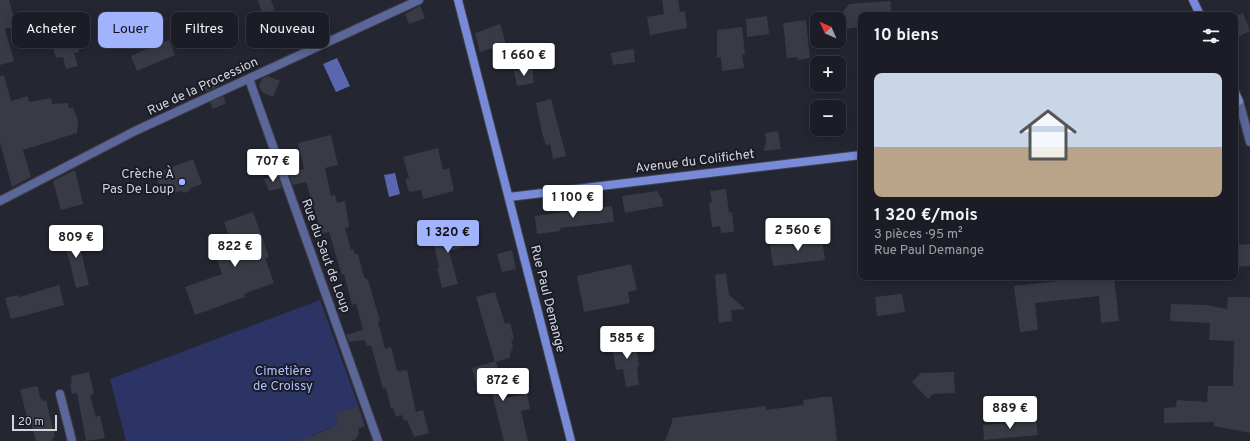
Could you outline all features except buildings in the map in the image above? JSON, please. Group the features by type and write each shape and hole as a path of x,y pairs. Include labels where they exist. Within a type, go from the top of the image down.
{"main road":[{"name":"Rue Paul Demange","path":"458,0 571,441"},
{"path":"1193,0 1199,12"},
{"name":"Avenue du Colifichet","path":"509,197 858,155"}],"street":[{"name":"Rue de la Procession","path":"0,201 135,131 420,0"},
{"name":"Rue du Saut de Loup","path":"249,79 378,441"},
{"path":"1238,104 1250,142"},
{"path":"60,394 72,441"}],"green space":[{"name":"Cimetière de Croissy","path":"320,300 358,405 335,414 338,425 312,435 314,441 126,441 110,379"}],"shaded area":[{"path":"337,58 350,86 336,92 323,64"},
{"path":"395,173 400,194 389,197 384,175"}],"place":[{"name":"Crèche À Pas De Loup","path":"182,182"}]}
